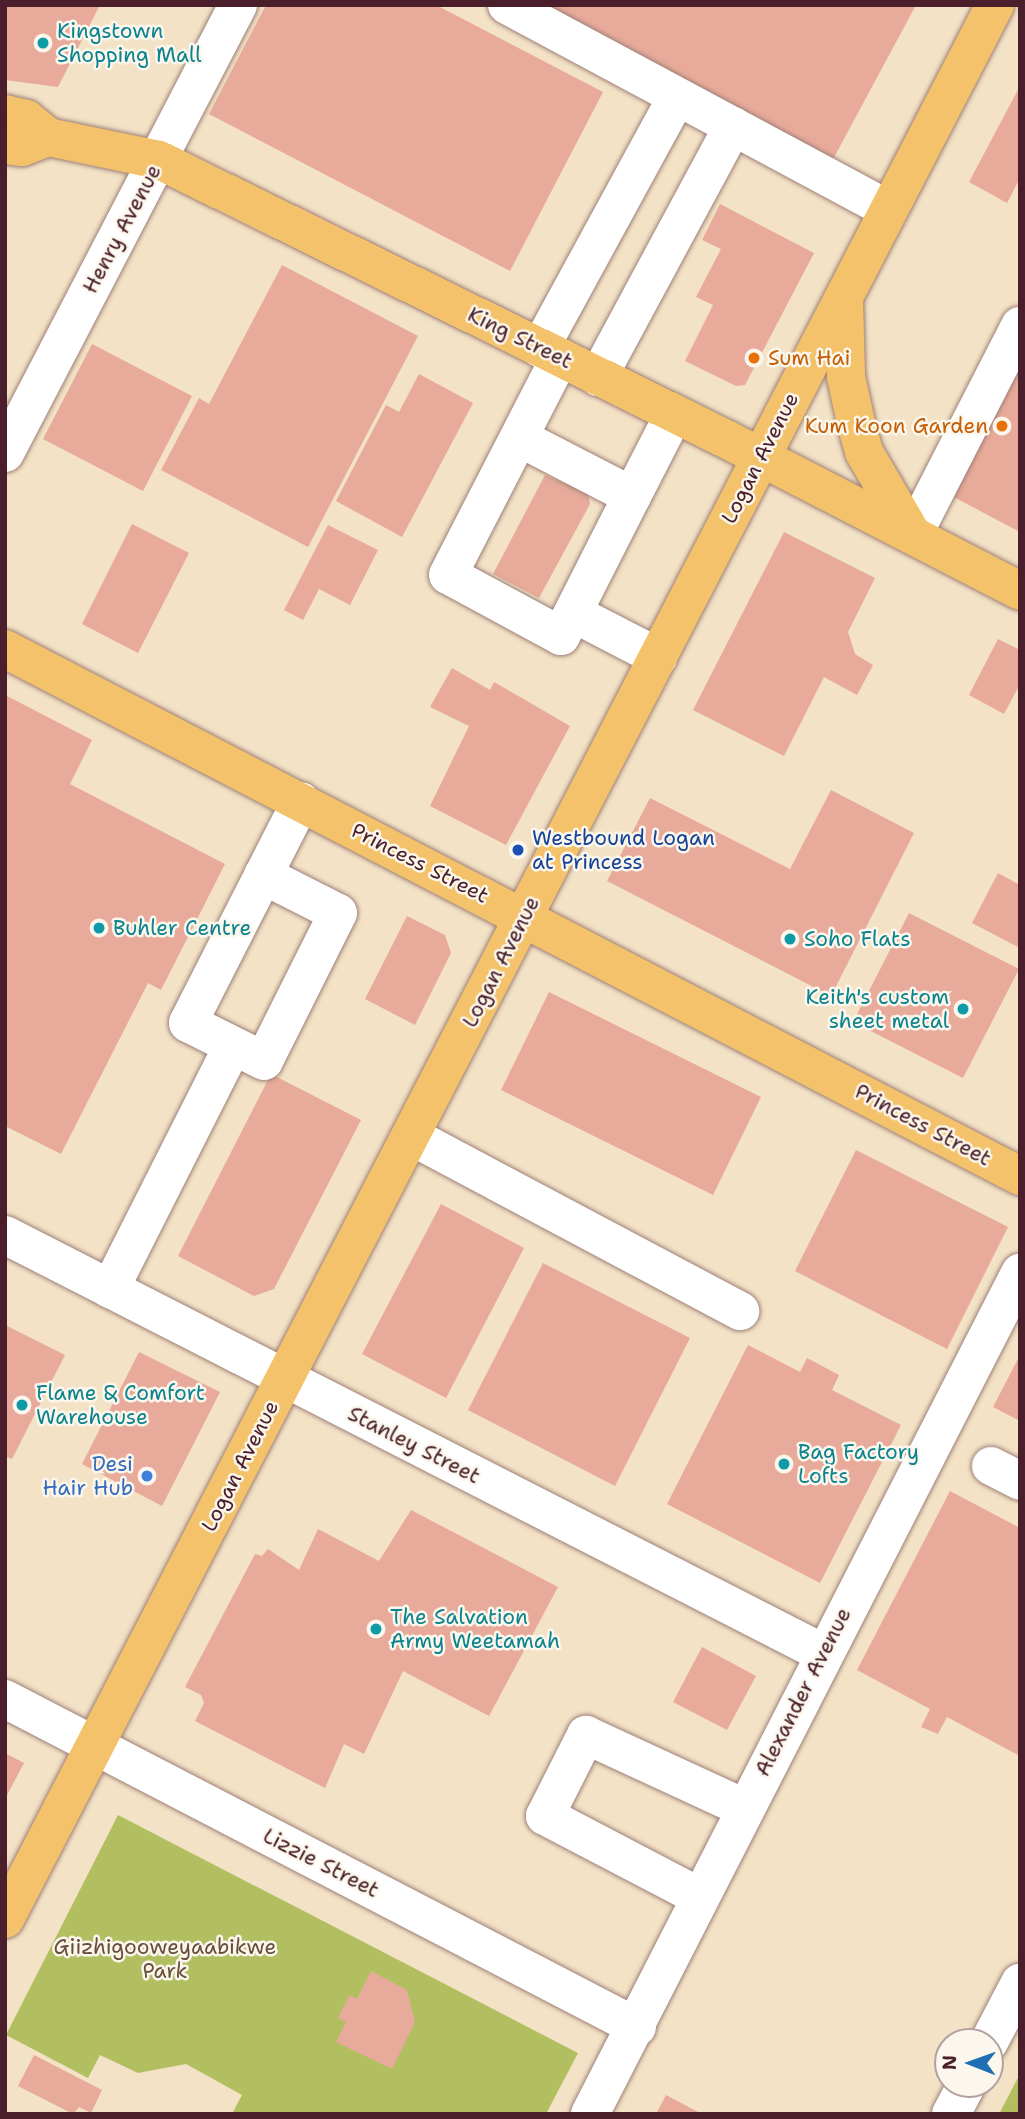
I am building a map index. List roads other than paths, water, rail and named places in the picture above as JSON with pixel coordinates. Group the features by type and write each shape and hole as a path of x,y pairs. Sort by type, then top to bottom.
{"main road":[{"name":"Logan Avenue","path":"5,1919 995,5"},
{"path":"5,114 26,118 48,137"},
{"name":"King Street","path":"5,145 22,147 48,137 159,160 760,456 1020,591"},
{"path":"844,295 846,377 857,428 864,452 913,536"},
{"name":"Princess Street","path":"5,649 525,916 1020,1176"}],"street":[{"name":"Henry Avenue","path":"5,453 238,5"},
{"path":"507,5 888,209"},
{"path":"674,414 561,636 448,575 520,438 550,353 677,97"},
{"path":"598,377 733,126"},
{"path":"913,536 1020,326"},
{"path":"520,438 632,496"},
{"path":"573,613 658,657"},
{"path":"263,875 338,913 264,1061 188,1023 263,875 301,801"},
{"path":"110,1289 233,1046"},
{"path":"411,1136 740,1311"},
{"name":"Stanley Street","path":"5,1236 823,1653"},
{"name":"Alexander Avenue","path":"590,2114 637,2027 823,1653 1020,1273"},
{"name":"Lizzie Street","path":"5,1699 637,2027"},
{"path":"700,1897 545,1816 586,1735 744,1808"},
{"path":"996,2028 1020,1983"},
{"path":"951,2114 960,2098"}],"place":[{"name":"Kingstown Shopping Mall","path":"43,43"},
{"name":"Sum Hai","path":"754,358"},
{"name":"Kum Koon Garden","path":"1002,426"},
{"name":"Westbound Logan at Princess","path":"518,850"},
{"name":"Buhler Centre","path":"99,928"},
{"name":"Soho Flats","path":"790,939"},
{"name":"Keith's custom sheet metal","path":"963,1009"},
{"name":"Flame & Comfort Warehouse","path":"22,1405"},
{"name":"Bag Factory Lofts","path":"784,1464"},
{"name":"Desi Hair Hub","path":"147,1476"},
{"name":"The Salvation Army Weetamah","path":"376,1629"}],"park label":[{"name":"Giizhigooweyaabikwe Park","path":"165,1959"}]}
